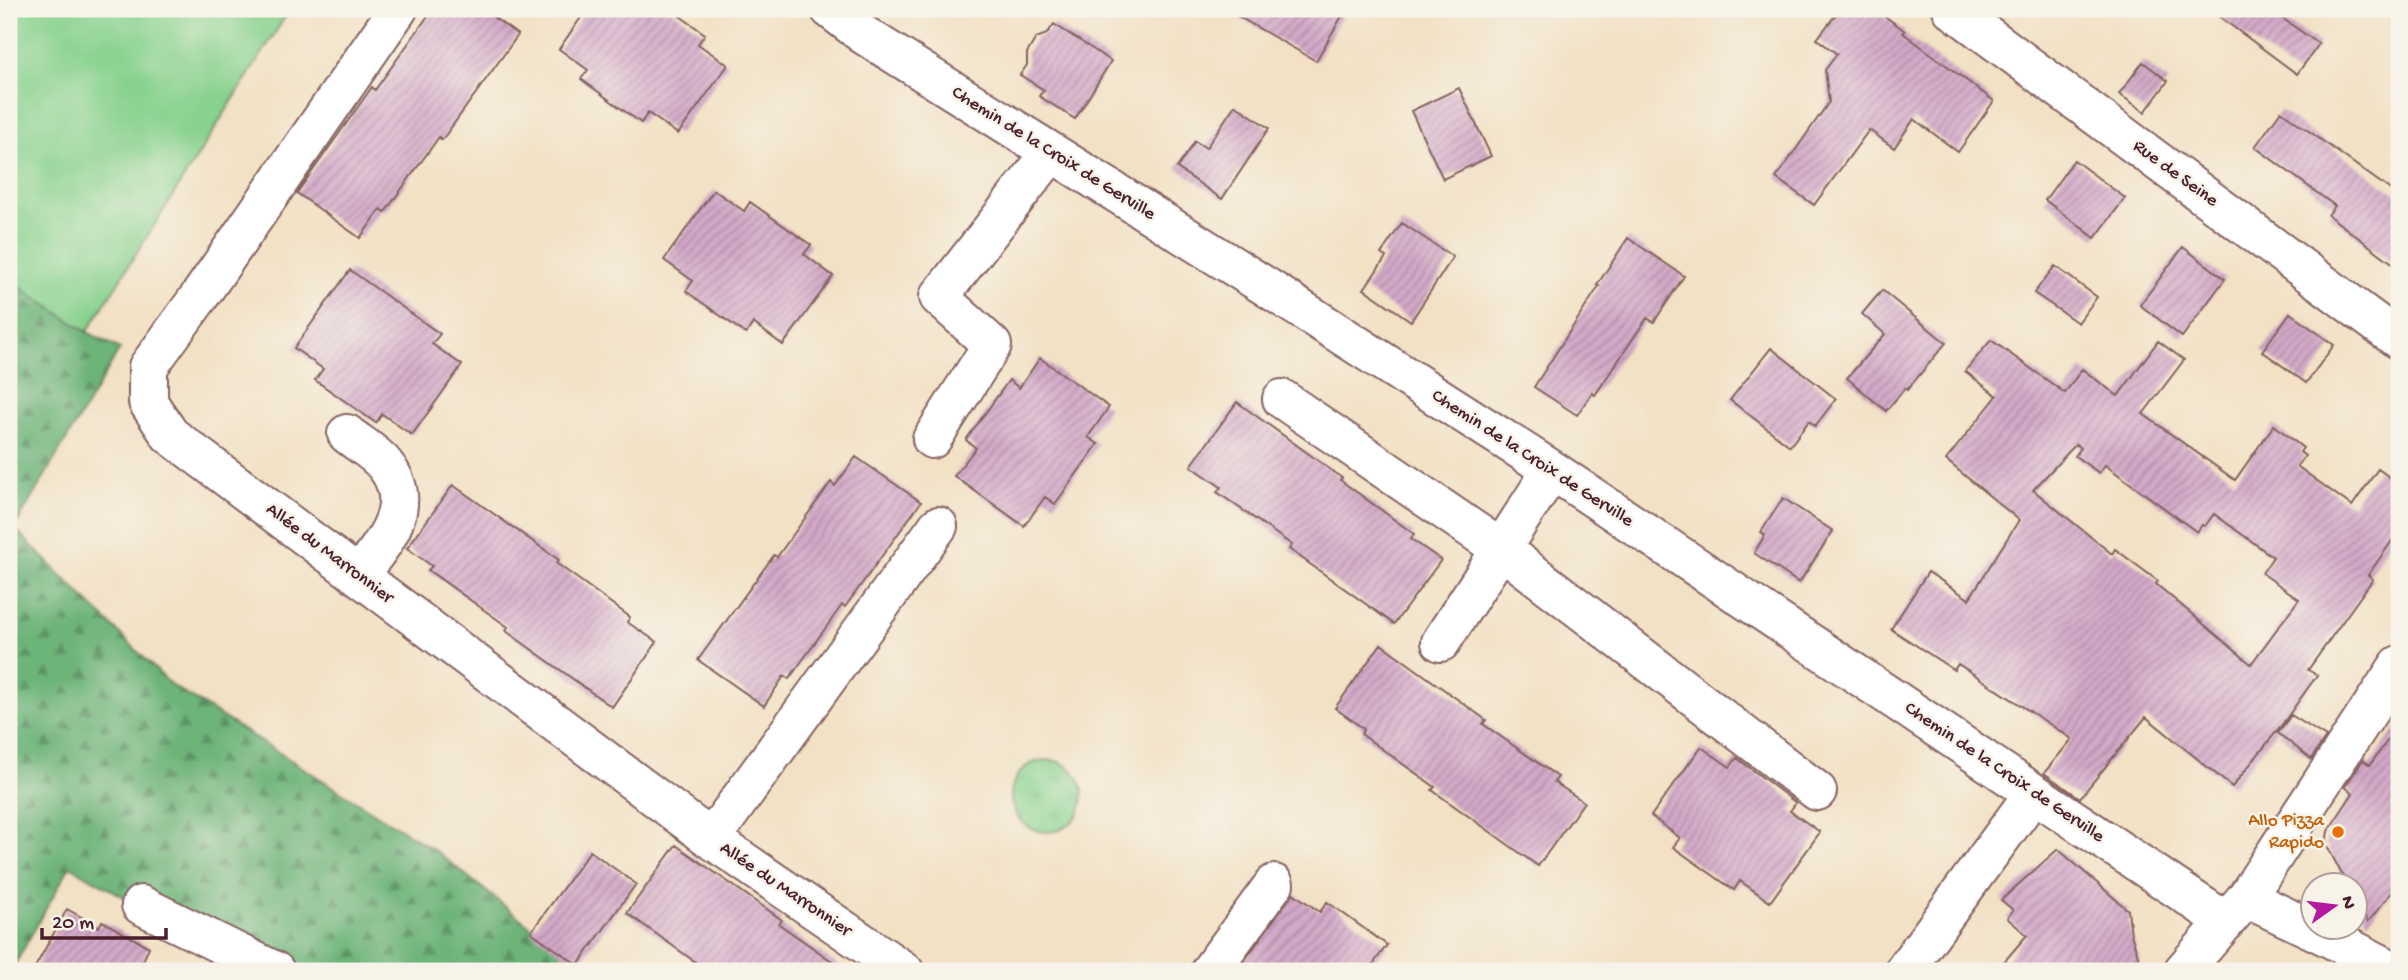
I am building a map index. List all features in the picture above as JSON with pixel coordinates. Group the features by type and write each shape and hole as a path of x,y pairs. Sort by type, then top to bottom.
{"street":[{"name":"Allée du Marronnier","path":"398,9 148,367 148,402 170,435 711,839 904,971"},
{"name":"Chemin de la Croix de Gerville","path":"830,9 864,35 1265,286 1552,470 2035,793 2235,910 2328,937 2394,971"},
{"name":"Rue de Seine","path":"1951,9 2399,340"},
{"path":"932,439 992,345 939,297 1051,153"},
{"path":"1282,399 1501,549 1817,791"},
{"path":"347,434 385,465 398,491 397,520 380,549 358,575"},
{"path":"1441,642 1552,470"},
{"path":"711,839 938,526"},
{"path":"2183,971 2235,910 2399,665"},
{"path":"1904,971 2035,793"},
{"path":"1210,971 1274,884"},
{"path":"141,905 275,971"}],"green space":[{"path":"9,9 290,9 87,332 9,280"},
{"path":"9,280 87,332 120,349 14,528 171,685 437,852 589,971 253,971 70,866 9,971"},
{"path":"1047,760 1061,763 1073,770 1080,782 1083,796 1080,810 1073,822 1061,829 1047,832 1033,829 1021,822 1014,810 1011,796 1014,782 1021,770 1033,763"}],"building":[{"path":"433,9 482,9 518,35 442,140 439,137 385,212 381,209 360,238 297,193 372,87 375,90"},
{"path":"587,9 670,9 705,34 698,44 728,65 678,134 648,113 641,123 581,79 588,70 559,49"},
{"path":"1225,9 1346,9 1316,61"},
{"path":"1840,9 1875,9 1994,101 1958,152 1914,119 1894,148 1869,130 1814,205 1776,178 1829,102 1825,70 1837,54 1817,39"},
{"path":"2209,9 2269,9 2319,44 2297,74"},
{"path":"1054,24 1111,61 1075,119 1039,96 1044,90 1020,75 1027,65 1027,53 1036,38 1047,34"},
{"path":"2143,62 2168,81 2145,112 2119,94"},
{"path":"1459,88 1491,156 1443,179 1411,111"},
{"path":"1235,105 1269,128 1222,199 1177,168 1195,141 1206,148"},
{"path":"2281,111 2399,196 2399,268 2328,215 2335,206 2255,147"},
{"path":"2074,160 2125,198 2095,238 2045,200"},
{"path":"714,190 744,211 750,202 811,245 804,254 833,276 783,345 753,323 746,334 686,291 693,281 664,260"},
{"path":"1402,223 1453,257 1411,321 1364,289 1386,257 1381,254"},
{"path":"1628,238 1684,276 1654,322 1647,318 1595,395 1592,393 1577,415 1534,387"},
{"path":"2183,247 2225,279 2182,337 2140,305"},
{"path":"2055,266 2097,297 2078,323 2034,293"},
{"path":"350,270 440,334 432,344 462,365 412,435 382,414 376,423 315,380 323,369 294,348"},
{"path":"1882,290 1946,343 1886,411 1847,378 1885,334 1862,314"},
{"path":"2290,313 2334,345 2306,383 2262,351"},
{"path":"1991,340 2065,393 2082,369 2118,396 2158,341 2184,360 2143,414 2235,480 2274,425 2303,448 2300,452 2305,456 2297,466 2352,506 2378,469 2399,484 2399,531 2368,575 2373,579 2308,670 2317,675 2281,726 2232,787 2146,717 2080,798 2044,773 2072,739 1958,664 1954,670 1891,629 1928,572 1969,599 2019,520 1946,460 1997,396 1965,371","holes":["2076,444 2081,448 2075,456 2099,473 2105,465 2197,532 2214,514 2273,557 2262,573 2299,599 2251,664 2156,584 2158,581 2115,549 2112,554 2033,490"]},
{"path":"1771,348 1836,399 1815,426 1809,421 1790,446 1730,400"},
{"path":"1040,358 1109,407 1088,437 1098,444 1055,504 1045,497 1024,526 954,476 976,448 966,440 1009,380 1019,388"},
{"path":"1237,402 1342,478 1340,480 1414,534 1411,539 1441,560 1394,624 1289,549 1292,545 1217,492 1221,487 1191,466"},
{"path":"856,457 921,502 845,607 842,605 789,679 784,676 764,706 698,660 774,555 777,557 831,482 835,486"},
{"path":"453,485 559,560 556,563 630,617 627,622 657,642 612,707 506,631 508,627 428,570 432,566 407,548"},
{"path":"1783,498 1833,531 1799,583 1754,553 1765,535 1761,532"},
{"path":"1381,644 1486,720 1483,724 1558,777 1554,782 1584,802 1538,866 1432,790 1435,787 1361,734 1364,729 1335,708"},
{"path":"2291,715 2326,737 2311,759 2278,733"},
{"path":"2399,724 2399,883 2370,919 2370,872 2341,872 2326,844 2328,831 2353,793 2345,787 2363,760 2370,765"},
{"path":"1701,747 1730,767 1737,758 1796,803 1790,811 1820,832 1770,902 1740,881 1734,890 1673,847 1680,838 1651,816"},
{"path":"676,845 782,920 779,924 846,971 708,971 627,913"},
{"path":"2058,849 2128,910 2131,934 2143,971 1996,971 2027,935 2007,918 2013,910 2001,900"},
{"path":"590,851 636,884 578,965 531,932"},
{"path":"1293,893 1320,912 1327,902 1387,945 1368,971 1237,971"},
{"path":"67,909 99,927 102,921 149,947 139,971 33,971"}],"place":[{"name":"Allo Pizza Rapido","path":"2338,832"}]}
